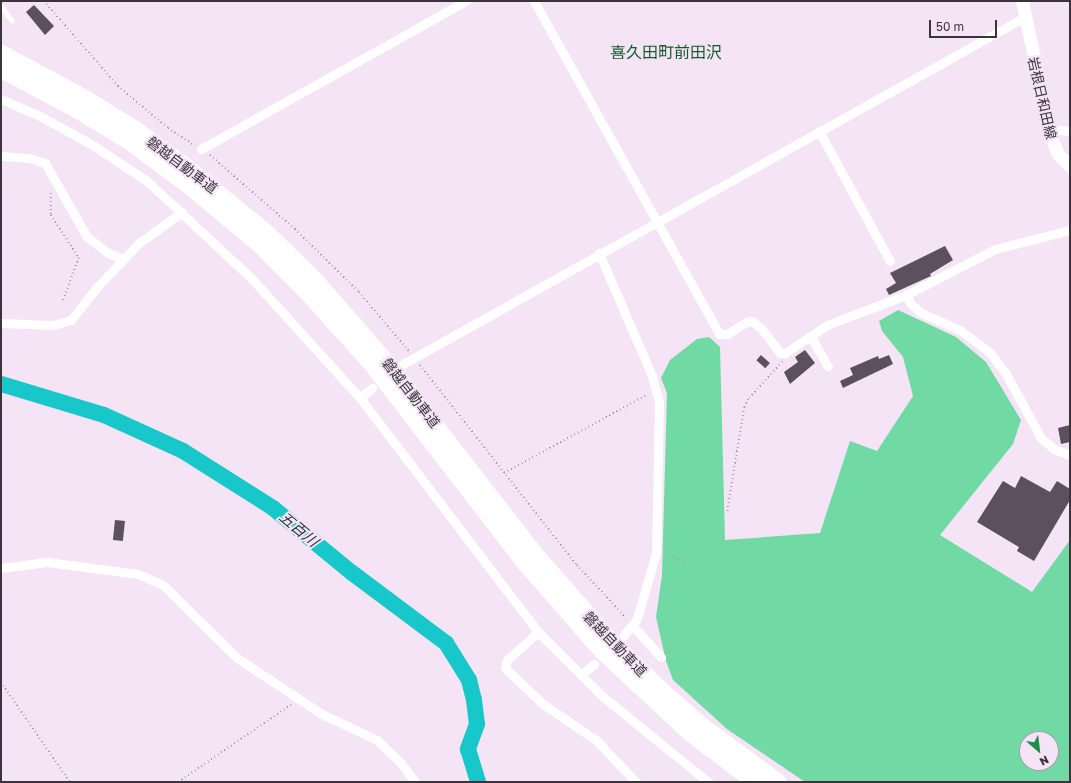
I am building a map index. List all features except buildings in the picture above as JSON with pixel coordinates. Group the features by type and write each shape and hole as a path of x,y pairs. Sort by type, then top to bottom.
{"highway":[{"name":"磐越自動車道","path":"1,53 83,97 135,129 206,182 268,234 316,281 377,350 535,554 610,640 694,719 778,782"},
{"name":"磐越自動車道","path":"1,69 76,109 126,140 187,184 259,244 306,291 370,362 525,563 600,649 689,732 755,782"}],"main road":[{"name":"岩根日和田線","path":"1022,1 1048,129 1058,154 1070,166"}],"street":[{"path":"201,148 466,1"},
{"path":"534,1 655,222 719,334 727,334 746,322 752,321 762,329 780,353 785,353 833,322 906,295 995,249 1070,230"},
{"path":"403,364 414,356 1025,17"},
{"path":"1,99 40,116 91,144 146,181 182,212 258,286 360,398 538,632 581,676 708,782"},
{"path":"1048,129 1070,131"},
{"path":"819,131 890,261"},
{"path":"1,156 29,158 45,163 87,237 108,254 124,259"},
{"path":"1,323 53,326 71,320 97,287 145,237 182,212"},
{"path":"599,253 656,389 660,434 656,553 641,608 633,626 623,636"},
{"path":"906,295 910,303 927,317 960,330 990,353 1005,372 1041,438 1054,450 1070,455"},
{"path":"811,336 828,367"},
{"path":"360,398 372,388"},
{"path":"1,568 47,562 138,574 163,585 237,658 298,700 322,714 377,740 400,762 415,782"},
{"path":"633,626 661,657"},
{"path":"538,632 507,660 505,668 542,704 596,740 636,782"},
{"path":"581,676 594,664"}],"lane":[{"path":"1,6 12,20"}],"path":[{"path":"44,1 118,86 168,128 201,148 295,229 358,292 414,356 577,565 633,626"},
{"path":"55,182 50,199 51,214 79,258 63,301"},
{"path":"727,511 744,407 749,398 783,361 785,353"},
{"path":"504,473 656,389"},
{"path":"656,553 680,559 684,567"},
{"path":"1,682 70,782"},
{"path":"178,782 298,700"}],"green space":[{"path":"898,310 956,337 986,362 1021,420 1013,444 940,535 1032,592 1070,540 1070,782 805,782 727,729 673,680 666,661 656,617 662,575 667,393 661,378 670,360 697,339 709,337 720,347 725,540 820,533 850,441 877,451 913,396 903,357 882,331 879,321"}],"waterway":[{"name":"五百川","path":"1,384 104,415 183,451 273,508 351,572 446,643 469,680 474,700 477,724 468,749 478,782"}],"district":[{"name":"喜久田町前田沢","path":"666,52"}]}
